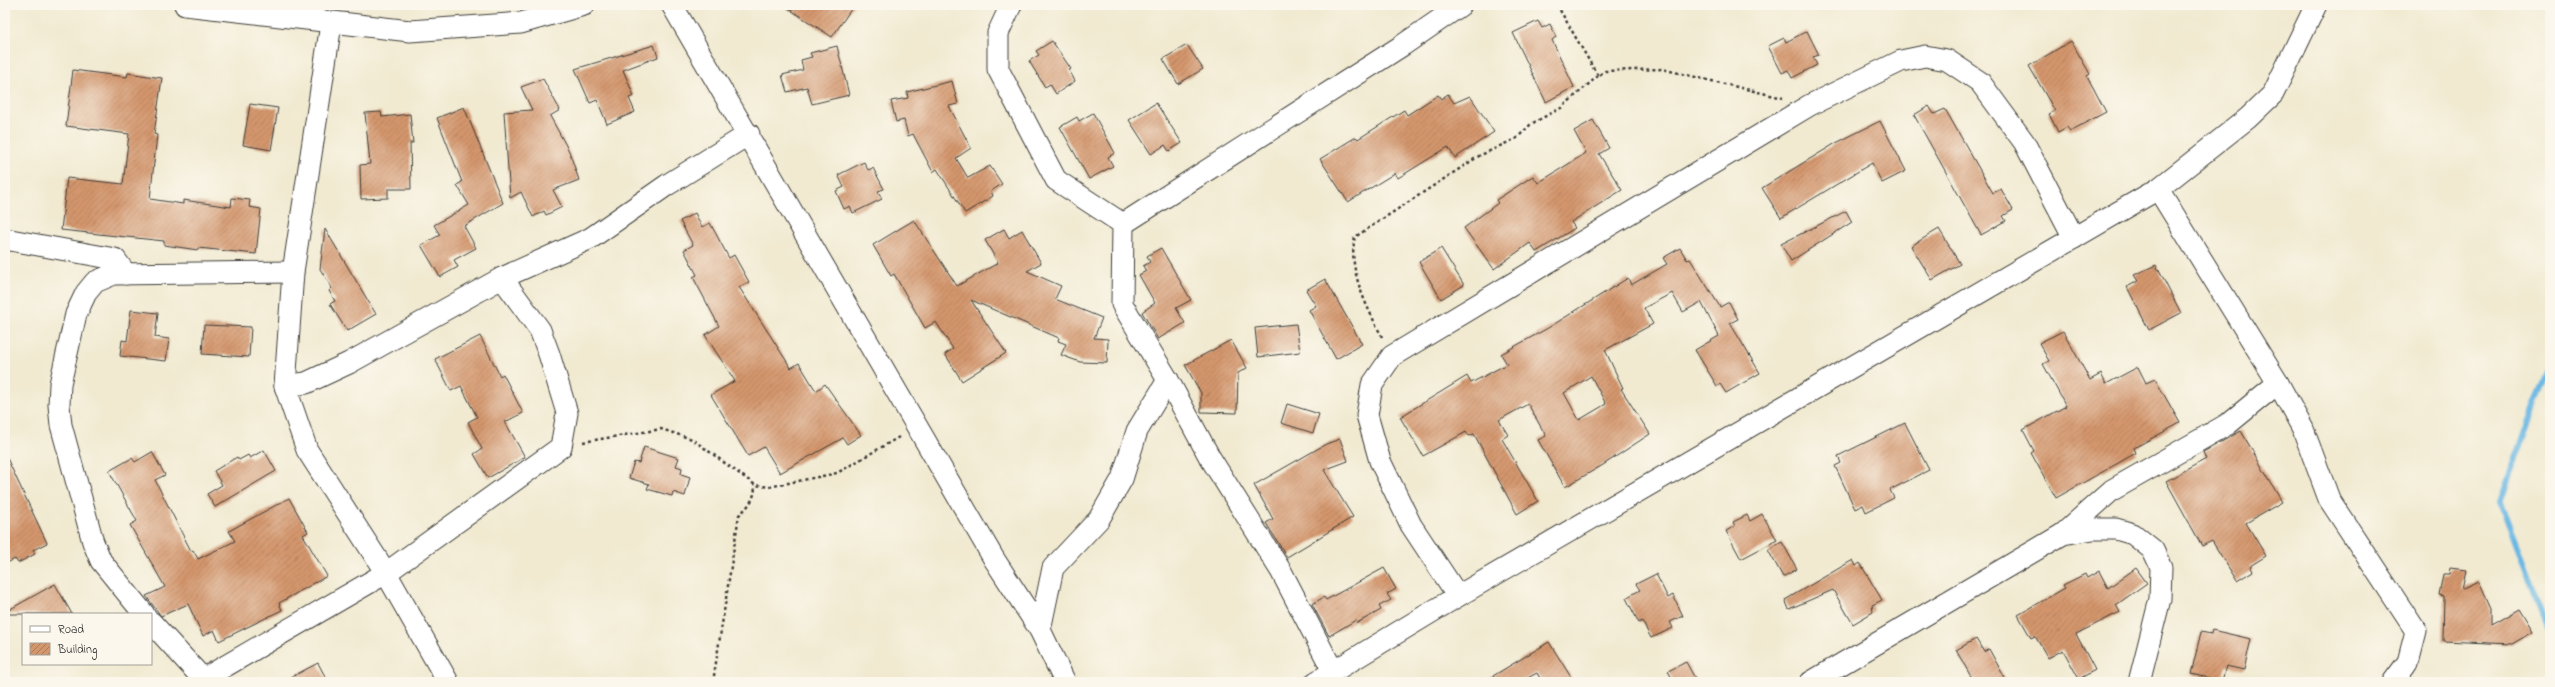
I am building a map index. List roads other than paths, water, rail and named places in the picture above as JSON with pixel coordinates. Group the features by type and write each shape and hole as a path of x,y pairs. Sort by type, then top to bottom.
{"street":[{"path":"185,5 331,24 410,31 522,24 584,5"},
{"path":"672,5 749,134 830,281 994,559 1040,630 1065,682"},
{"path":"1011,5 998,33 998,69 1056,180 1123,224"},
{"path":"1123,224 1403,45 1461,5"},
{"path":"1123,224 1122,304 1168,380 1209,456 1281,571 1325,676 1458,596 2158,188 2248,118 2274,94 2316,5"},
{"path":"331,24 293,272 286,386 306,450 386,573 448,682"},
{"path":"1458,596 1411,526 1380,461 1367,415 1372,385 1392,356 1810,105 1901,62 1925,56 1947,60 1980,82 2024,142 2074,238"},
{"path":"286,386 306,383 349,363 502,278 591,238 667,185 749,134"},
{"path":"2158,188 2278,382 2303,429 2329,499 2416,631 2408,662 2394,682"},
{"path":"5,239 115,259 126,274"},
{"path":"143,613 101,561 93,542 61,425 59,405 60,384 76,314 86,293 95,282 114,274 293,272"},
{"path":"152,623 200,680 386,573 561,447 567,413 549,354 540,330 502,278"},
{"path":"1040,630 1053,568 1099,519 1122,479 1137,431 1168,380"},
{"path":"1811,682 2063,534 2112,490 2228,424 2278,382"},
{"path":"2063,534 2093,529 2116,529 2133,534 2153,550 2161,567 2160,599 2139,682"}],"waterway":[{"path":"2550,366 2500,502 2550,631"}]}
